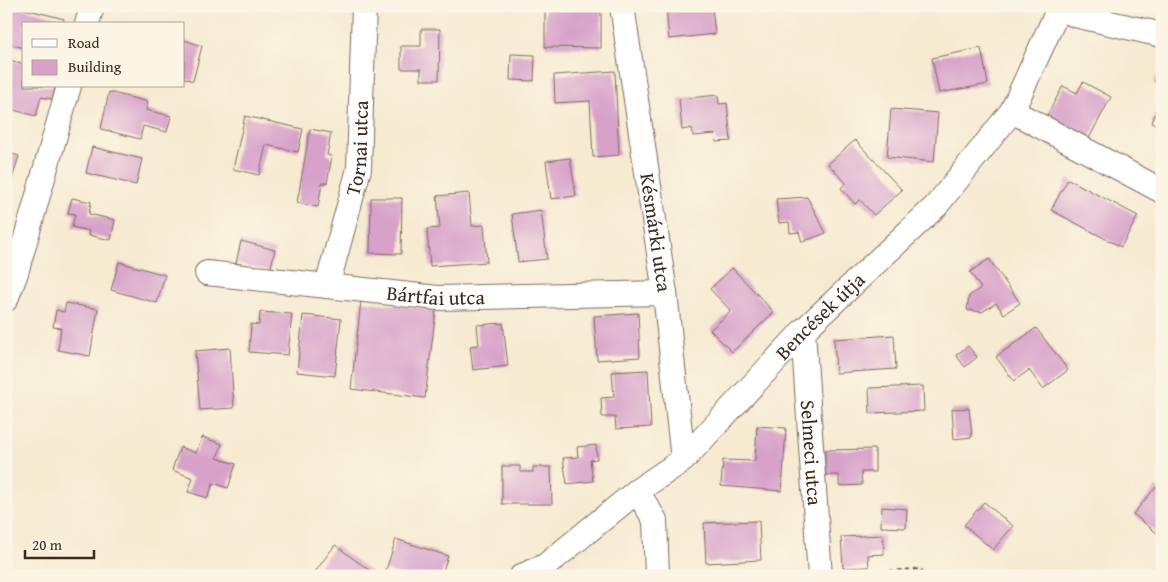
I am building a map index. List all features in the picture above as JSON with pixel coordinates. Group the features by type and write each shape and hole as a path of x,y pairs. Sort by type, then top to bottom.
{"street":[{"path":"88,22 92,6"},
{"name":"Tornai utca","path":"328,286 359,169 364,6"},
{"name":"Késmárki utca","path":"622,6 666,293 683,460"},
{"path":"1060,7 1074,15 1162,35"},
{"name":"Bencések útja","path":"522,576 545,566 637,491 683,460 804,331 936,206 1012,111 1060,7"},
{"path":"6,299 16,273 68,88"},
{"path":"1012,111 1162,191"},
{"name":"Bártfai utca","path":"207,273 438,298 666,293"},
{"name":"Selmeci utca","path":"804,331 820,576"},
{"path":"637,491 655,520 657,576"}],"path":[{"path":"839,576 921,569 924,576"}],"building":[{"path":"13,6 64,19 63,22 22,22 22,47 6,43 6,33"},
{"path":"176,6 198,6 197,11"},
{"path":"545,6 601,6 601,48 545,47"},
{"path":"712,6 715,34 669,39 666,7"},
{"path":"421,29 440,29 439,80 421,80 421,69 401,69 401,46 421,46"},
{"path":"185,40 202,46 193,81 185,78"},
{"path":"981,48 988,84 939,93 932,58"},
{"path":"511,54 535,55 534,81 510,80"},
{"path":"9,60 22,63 22,88 55,88 52,99 41,97 36,116 6,108 6,71"},
{"path":"1162,67 1162,86 1154,82"},
{"path":"615,71 619,155 593,157 590,101 555,103 554,75"},
{"path":"1083,82 1111,97 1087,142 1045,119 1063,86 1077,93"},
{"path":"109,92 148,102 146,110 171,116 167,132 143,126 140,139 101,129"},
{"path":"718,95 719,104 727,103 731,141 716,142 715,134 693,136 692,128 682,130 679,99"},
{"path":"1158,104 1162,105 1162,126 1152,123"},
{"path":"891,109 938,113 934,162 887,157"},
{"path":"245,116 303,129 298,152 266,145 259,175 233,169"},
{"path":"310,129 331,133 327,155 332,156 327,183 322,183 318,207 297,203"},
{"path":"855,140 902,190 874,215 860,200 855,204 841,188 846,183 828,164"},
{"path":"92,147 142,159 136,185 86,173"},
{"path":"6,152 19,156 7,195 6,195"},
{"path":"570,158 576,196 551,199 546,161"},
{"path":"1068,179 1138,216 1121,247 1051,210"},
{"path":"469,193 472,226 484,225 487,262 430,266 427,229 440,228 437,196"},
{"path":"807,197 826,233 802,242 799,232 790,233 789,222 779,223 776,199"},
{"path":"72,198 91,202 89,214 115,220 111,240 88,235 89,231 72,227 75,214 68,213"},
{"path":"371,198 402,198 401,254 370,253"},
{"path":"541,210 547,259 518,262 512,214"},
{"path":"241,241 275,250 270,271 236,263"},
{"path":"989,259 1020,303 1004,314 996,303 982,312 967,310 969,296 981,288 970,272"},
{"path":"119,262 165,275 157,303 111,290"},
{"path":"732,268 774,312 732,352 710,330 731,311 710,289"},
{"path":"361,301 436,310 425,398 351,389"},
{"path":"66,303 98,309 90,356 58,350 61,328 53,327 56,310 64,312"},
{"path":"260,312 292,314 288,355 249,352 251,324 259,325"},
{"path":"638,313 640,357 597,360 594,316"},
{"path":"303,315 341,319 335,376 297,372"},
{"path":"503,323 508,366 473,370 470,346 479,345 477,325"},
{"path":"1036,328 1068,370 1043,389 1029,370 1014,381 996,357"},
{"path":"894,335 896,369 836,373 834,339"},
{"path":"968,346 977,357 965,367 956,355"},
{"path":"230,348 234,408 200,410 195,351"},
{"path":"648,370 651,427 616,429 615,417 602,417 601,398 614,397 612,372"},
{"path":"923,386 924,411 870,413 869,388"},
{"path":"969,408 972,437 954,439 952,409"},
{"path":"757,426 786,428 782,491 721,486 723,460 755,461"},
{"path":"202,437 222,444 217,458 236,464 228,488 213,483 208,498 188,492 193,478 172,470 180,447 196,453"},
{"path":"596,445 597,459 590,460 593,481 567,484 563,458 578,457 577,447"},
{"path":"875,449 875,472 861,472 862,485 839,486 839,475 825,475 825,450"},
{"path":"502,466 520,466 520,472 533,472 533,467 551,467 552,504 502,504"},
{"path":"1156,487 1162,492 1162,537 1133,514"},
{"path":"984,502 1013,526 993,550 964,525"},
{"path":"882,507 907,509 906,528 881,527"},
{"path":"759,521 761,560 706,563 704,523"},
{"path":"883,535 884,554 868,555 869,567 843,568 841,537"},
{"path":"396,539 448,556 441,576 404,576 386,570"},
{"path":"335,545 377,576 312,576"}]}
